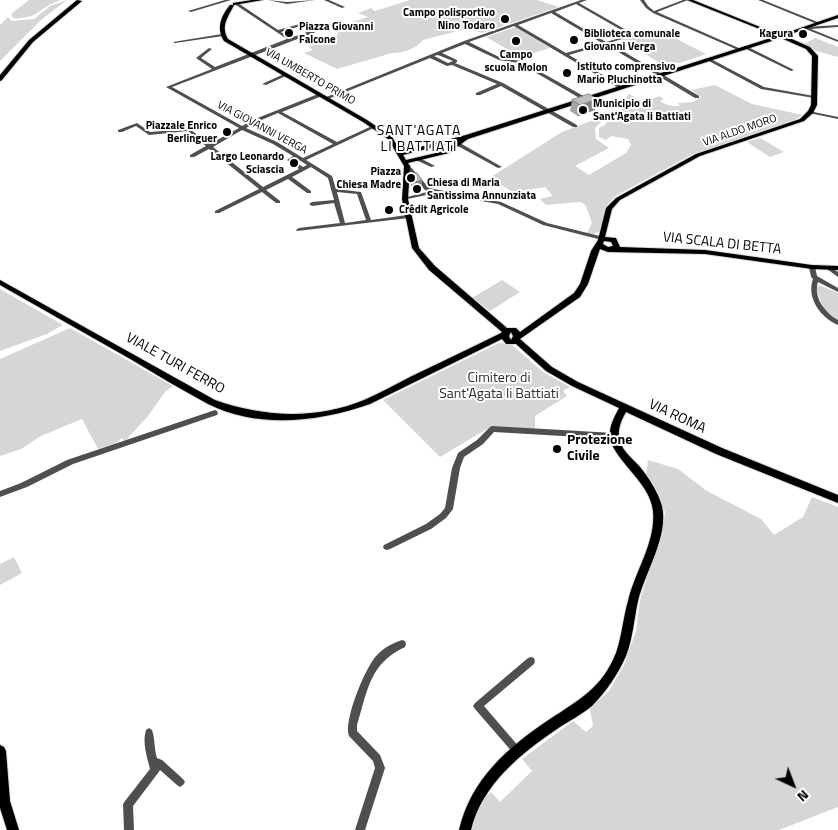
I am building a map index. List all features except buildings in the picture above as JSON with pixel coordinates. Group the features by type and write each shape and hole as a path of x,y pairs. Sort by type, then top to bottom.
{"highway":[{"path":"0,68 30,36 73,0"},
{"path":"0,79 18,55 36,36 79,0"}],"main road":[{"path":"222,35 223,20 232,3 261,0"},
{"path":"687,0 804,46 814,54 814,97 811,112"},
{"path":"405,190 406,164 447,152 457,142 466,137 838,16"},
{"name":"VIA UMBERTO PRIMO","path":"222,35 226,40 323,96 390,138 406,164"},
{"name":"VIA ALDO MORO","path":"607,240 609,208 618,198 698,156 795,122 811,112"},
{"path":"400,154 457,142"},
{"name":"VIA ROMA","path":"405,190 404,199 407,217 413,241 421,256 462,295 555,374 719,451 838,498"},
{"path":"486,344 511,336 569,302 577,295 584,284 594,256 607,240"},
{"name":"VIA SCALA DI BETTA","path":"607,240 644,249 705,252 812,267 838,268"},
{"name":"VIALE TURI FERRO","path":"0,282 212,402 227,408 264,416 295,418 349,409 486,344"},
{"path":"465,830 467,818 474,801 485,785 517,751 589,701 617,663 627,634 633,600 656,528 658,510 640,474 619,449 614,436 624,408"},
{"path":"0,751 4,801 13,830"}],"street":[{"path":"270,0 284,3 313,0"},
{"path":"326,0 343,7"},
{"path":"192,156 242,128 279,112 514,24 585,0"},
{"path":"642,0 654,12 792,70"},
{"path":"654,12 687,0"},
{"path":"760,0 818,23"},
{"path":"190,10 203,6 232,3 289,39"},
{"path":"566,54 632,34 576,3"},
{"path":"191,4 203,6"},
{"path":"551,11 697,96"},
{"path":"210,49 198,58 214,68 289,39 340,22"},
{"path":"277,31 307,23 318,29"},
{"path":"514,24 621,87"},
{"path":"805,28 838,26"},
{"path":"830,27 838,30"},
{"path":"805,28 837,39"},
{"path":"175,42 222,35"},
{"path":"465,42 500,59 520,62 586,99"},
{"path":"438,53 456,61 453,64"},
{"path":"430,56 448,65 453,64 501,84 575,126"},
{"path":"708,59 763,88 814,97"},
{"name":"VIA GIOVANNI VERGA","path":"214,68 168,87 242,128 275,143 330,177 343,225"},
{"path":"264,84 286,75"},
{"path":"478,94 501,84"},
{"path":"279,112 336,144"},
{"path":"811,112 838,118"},
{"path":"120,131 137,124 149,134 189,130 278,202"},
{"path":"303,160 374,127"},
{"path":"457,142 500,167"},
{"path":"297,156 289,160 303,169"},
{"path":"418,159 433,166"},
{"path":"406,164 429,190 499,203 545,224 607,240"},
{"path":"217,212 311,165"},
{"path":"289,177 309,192"},
{"path":"334,190 359,193 369,221"},
{"path":"404,199 428,194 429,190"},
{"path":"312,204 336,200"},
{"path":"299,230 407,217"},
{"path":"812,267 813,275 816,279 838,290"},
{"path":"829,268 838,274"},
{"path":"816,279 813,284 821,309 824,314 838,323"},
{"path":"825,284 838,283"},
{"path":"0,494 24,485 70,462 215,413"},
{"path":"387,547 412,536 442,518 449,509 456,468 462,453 480,442 492,429 614,436"},
{"path":"360,830 380,768 377,758 352,733 352,725 374,662 394,646 402,644"},
{"path":"517,751 478,706 531,661"},
{"path":"130,830 128,804 155,770 150,750 149,733"},
{"path":"154,762 159,763 180,782"}],"green space":[{"path":"29,0 61,0 28,17 13,18 11,14"},
{"path":"67,0 41,20 0,61 0,25 8,17 12,21 34,19 50,6"},
{"path":"410,0 537,0 559,7 482,33 469,28 423,40 417,46 405,51 337,69 304,53 313,50 308,47 335,38 338,33 336,27 368,17 358,13 371,8 375,11"},
{"name":"Campo scuola Molon","path":"516,27 550,48 521,57 486,37"},
{"path":"657,29 706,54 680,63 658,62 621,39"},
{"path":"815,38 838,47 838,57 816,51 804,44"},
{"path":"715,85 752,104 803,115 794,120 691,155 617,195 607,207 601,231 593,234 587,233 592,223 586,206 581,202 546,205 540,199 553,196 545,187 513,192 498,183 483,182 562,132 609,114 595,128 596,139 609,148 575,166 589,175 626,153 631,145 628,139 611,136 606,140 599,137 599,128 605,125 612,115 618,114 622,110 621,104 629,94 644,102 659,96 664,99 660,101 665,104 680,106 678,103 693,102 701,97 691,90"},
{"path":"760,138 784,152 770,157 747,142"},
{"path":"502,280 520,292 490,311 472,298"},
{"path":"819,285 838,293 838,320 824,310 816,288"},
{"path":"0,289 63,325 47,334 0,351"},
{"path":"70,328 173,386 165,392 148,416 125,441 122,438 116,443 98,449 82,419 41,436 21,449 0,456 0,359"},
{"name":"Cimitero di Sant'Agata li Battiati","path":"499,343 511,344 543,372 570,387 563,391 567,396 535,416 535,429 492,426 440,457 383,400"},
{"path":"648,460 678,469 707,491 761,519 774,535 803,517 812,497 838,507 838,807 779,830 472,830 478,809 491,792 500,802 532,771 522,759 573,721 586,732 593,726 590,709 609,691 624,665 636,631 640,600 662,530 665,512 646,475"},
{"path":"14,557 22,573 0,585 0,564"}],"place":[{"name":"Campo polisportivo Nino Todaro","path":"505,19"},
{"name":"Piazza Giovanni Falcone","path":"289,33"},
{"name":"Kagura","path":"803,34"},
{"name":"Biblioteca comunale Giovanni Verga","path":"574,40"},
{"name":"Campo scuola Molon","path":"516,41"},
{"name":"Istituto comprensivo Mario Pluchinotta","path":"567,73"},
{"name":"Municipio di Sant'Agata li Battiati","path":"583,110"},
{"name":"Piazzale Enrico Berlinguer","path":"227,132"},
{"name":"Largo Leonardo Sciascia","path":"294,163"},
{"name":"Piazza Chiesa Madre","path":"411,178"},
{"name":"Chiesa di Maria Santissima Annunziata","path":"417,189"},
{"name":"Crédit Agricole","path":"389,210"},
{"name":"Protezione Civile","path":"557,449"}],"district":[{"name":"SANT'AGATA LI BATTIATI","path":"419,140"}]}
